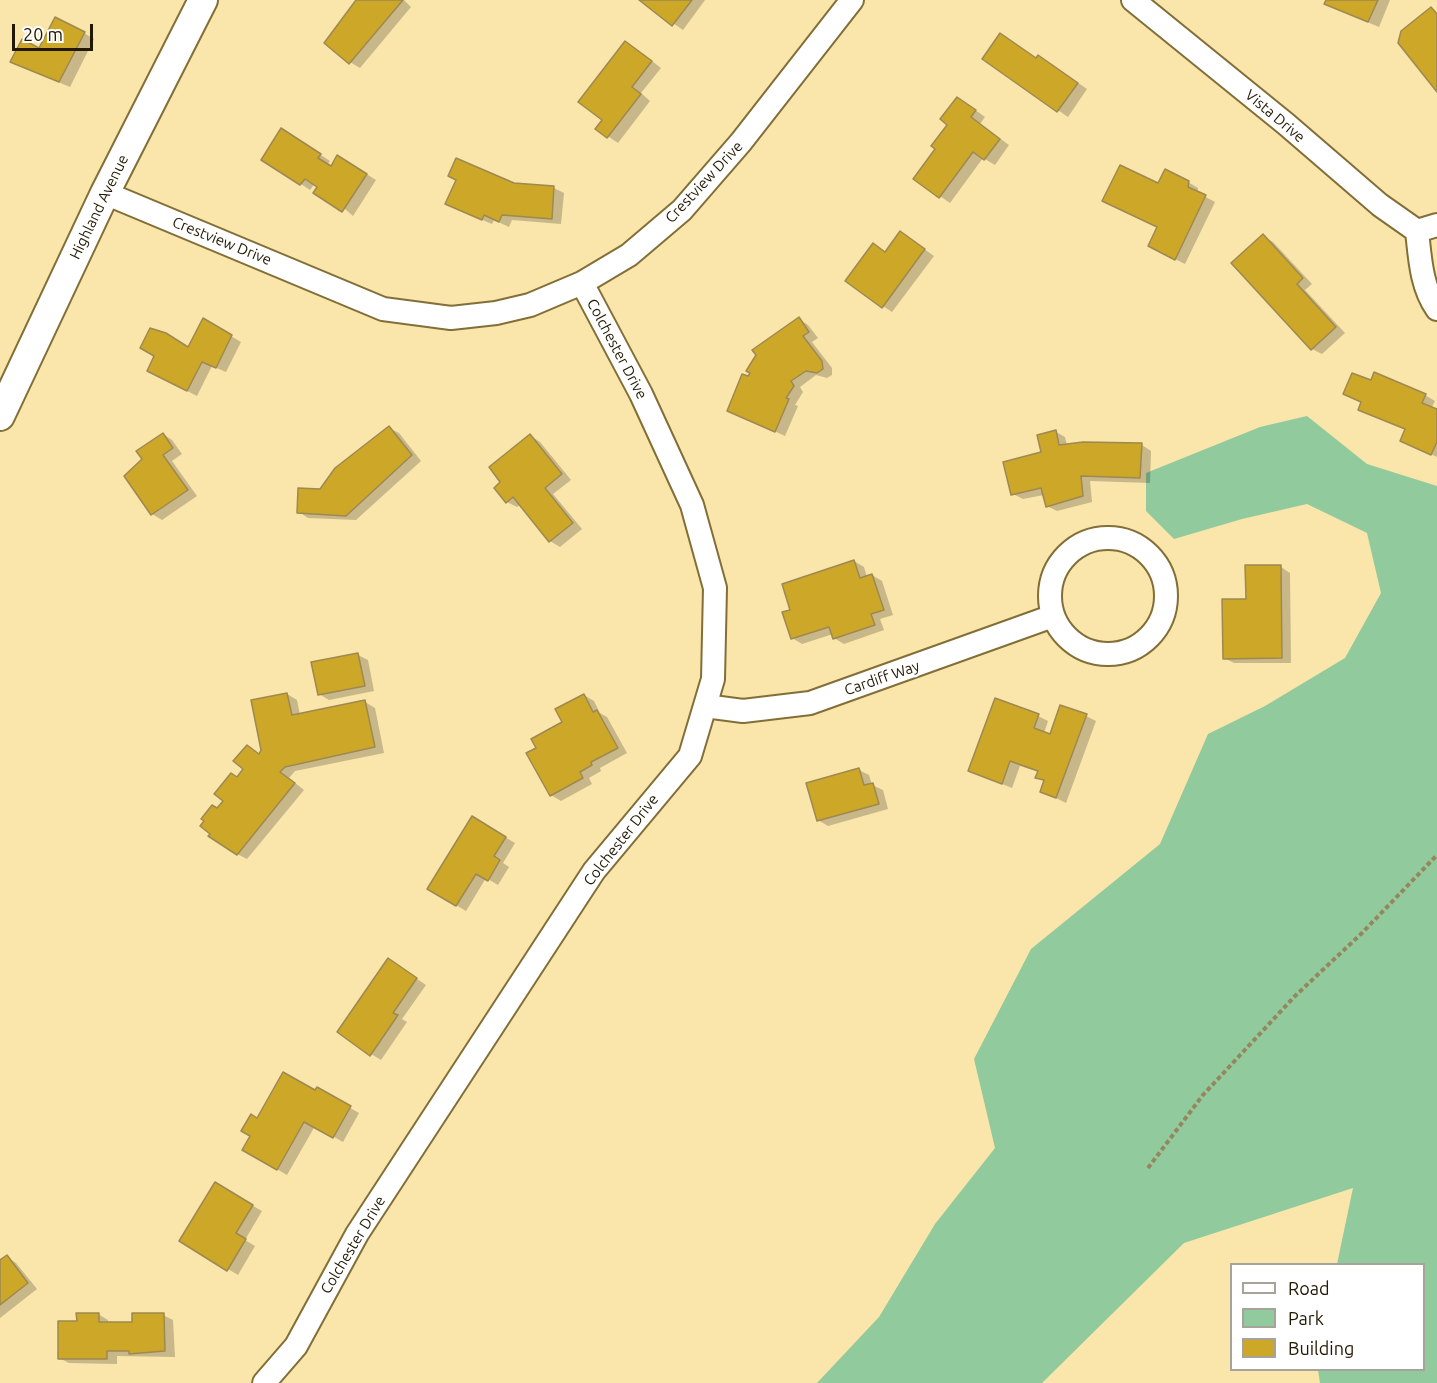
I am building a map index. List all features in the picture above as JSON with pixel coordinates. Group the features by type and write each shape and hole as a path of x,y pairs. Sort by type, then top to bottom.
{"street":[{"name":"Highland Avenue","path":"0,416 105,193 203,0"},
{"name":"Crestview Drive","path":"105,193 383,309 429,317 473,317 530,305 582,283 629,255 682,210 741,142 852,0"},
{"name":"Vista Drive","path":"1133,0 1286,124 1380,205 1427,228"},
{"path":"1427,228 1421,267 1430,299 1437,309"},
{"name":"Colchester Drive","path":"264,1383 296,1346 357,1234 594,871 690,756 713,679 716,588 692,505 641,394 582,283"},
{"path":"1098,538 1118,539 1137,545 1152,558 1162,574 1166,591 1164,610 1157,627 1145,641 1129,650 1111,654 1093,652 1076,644 1062,632 1053,616 1050,596 1053,576 1063,558 1078,546 1098,538"},
{"name":"Cardiff Way","path":"705,706 743,711 810,703 1053,616"}],"path":[{"path":"1148,1168 1218,1078 1294,997 1362,933 1437,855"}],"green space":[{"path":"1307,416 1367,464 1437,486 1437,1383 1320,1383 1318,1371 1425,1371 1425,1263 1337,1263 1353,1188 1184,1243 1042,1383 817,1383 879,1317 935,1224 995,1148 974,1059 1031,949 1160,844 1208,734 1265,706 1345,658 1381,593 1367,533 1307,504 1242,519 1174,539 1146,511 1146,473 1260,427"}],"building":[{"path":"356,0 403,0 349,64 324,43"},
{"path":"639,0 692,0 672,26"},
{"path":"1326,0 1378,0 1368,22 1324,4"},
{"path":"1431,7 1437,14 1437,92 1398,43 1401,31"},
{"path":"55,17 85,32 59,82 10,62 22,39 39,48"},
{"path":"1000,33 1036,58 1038,55 1078,83 1057,112 982,59"},
{"path":"625,41 652,61 632,87 641,94 607,138 595,129 602,120 578,102"},
{"path":"957,97 976,110 971,117 1000,139 984,160 973,152 939,198 913,179 935,149 931,146 947,125 940,119"},
{"path":"281,128 321,154 318,158 331,166 337,155 367,174 342,212 313,193 317,187 305,179 300,185 261,160"},
{"path":"456,158 514,183 554,186 552,219 502,215 499,222 484,215 482,220 445,204 456,180 448,176"},
{"path":"1120,165 1158,183 1165,169 1189,181 1188,187 1206,195 1175,260 1148,246 1157,227 1102,201"},
{"path":"900,231 925,249 882,308 845,281 873,243 885,252"},
{"path":"1263,234 1303,278 1297,284 1336,327 1311,350 1231,263"},
{"path":"799,317 809,332 803,336 822,361 823,369 817,373 806,371 791,381 794,386 786,398 789,399 775,432 727,411 742,374 748,376 750,373 746,371 756,355 752,350"},
{"path":"203,318 232,335 216,368 202,362 187,391 147,371 154,356 140,348 150,328 166,333 188,347"},
{"path":"1374,372 1426,394 1422,403 1437,409 1437,442 1431,455 1400,441 1405,429 1358,410 1361,402 1343,394 1352,373 1371,380"},
{"path":"389,426 412,455 346,516 297,513 298,488 320,489 335,468"},
{"path":"1056,430 1059,445 1083,442 1142,443 1140,478 1081,476 1083,496 1046,507 1041,488 1011,495 1003,462 1041,452 1037,435"},
{"path":"163,433 173,448 163,455 188,490 151,515 124,476 142,459 136,451"},
{"path":"530,434 562,474 545,488 573,523 549,542 513,497 506,503 494,488 500,482 489,467"},
{"path":"854,560 860,578 872,574 884,610 871,614 875,625 833,639 829,627 791,639 782,612 790,610 782,584"},
{"path":"1245,565 1281,565 1282,658 1223,659 1222,599 1246,599"},
{"path":"358,653 365,686 318,695 311,662"},
{"path":"287,693 292,715 365,700 375,747 285,767 280,772 295,783 237,855 208,836 210,834 200,826 204,821 201,819 212,805 217,808 223,801 214,794 231,773 237,777 243,769 233,761 247,745 259,754 261,750 251,700"},
{"path":"584,694 593,712 597,710 618,748 591,762 592,765 580,772 583,778 550,796 526,753 536,748 531,739 562,722 555,709"},
{"path":"995,698 1039,714 1034,728 1050,734 1060,705 1087,714 1056,798 1040,792 1044,780 1035,778 1038,771 1010,761 1002,784 968,771"},
{"path":"859,768 864,785 873,783 879,804 817,821 806,783"},
{"path":"472,816 506,837 494,856 500,860 488,881 476,874 456,906 427,889"},
{"path":"388,958 417,978 393,1013 398,1015 370,1056 337,1032"},
{"path":"283,1072 351,1106 333,1138 304,1122 277,1170 242,1150 250,1136 241,1131 251,1114 257,1118"},
{"path":"215,1182 253,1205 236,1233 246,1239 227,1271 179,1241"},
{"path":"7,1255 28,1283 0,1305 0,1260"},
{"path":"76,1313 99,1313 99,1322 132,1322 132,1313 164,1313 165,1351 129,1354 129,1351 107,1351 107,1359 58,1359 58,1321 77,1321"}]}
